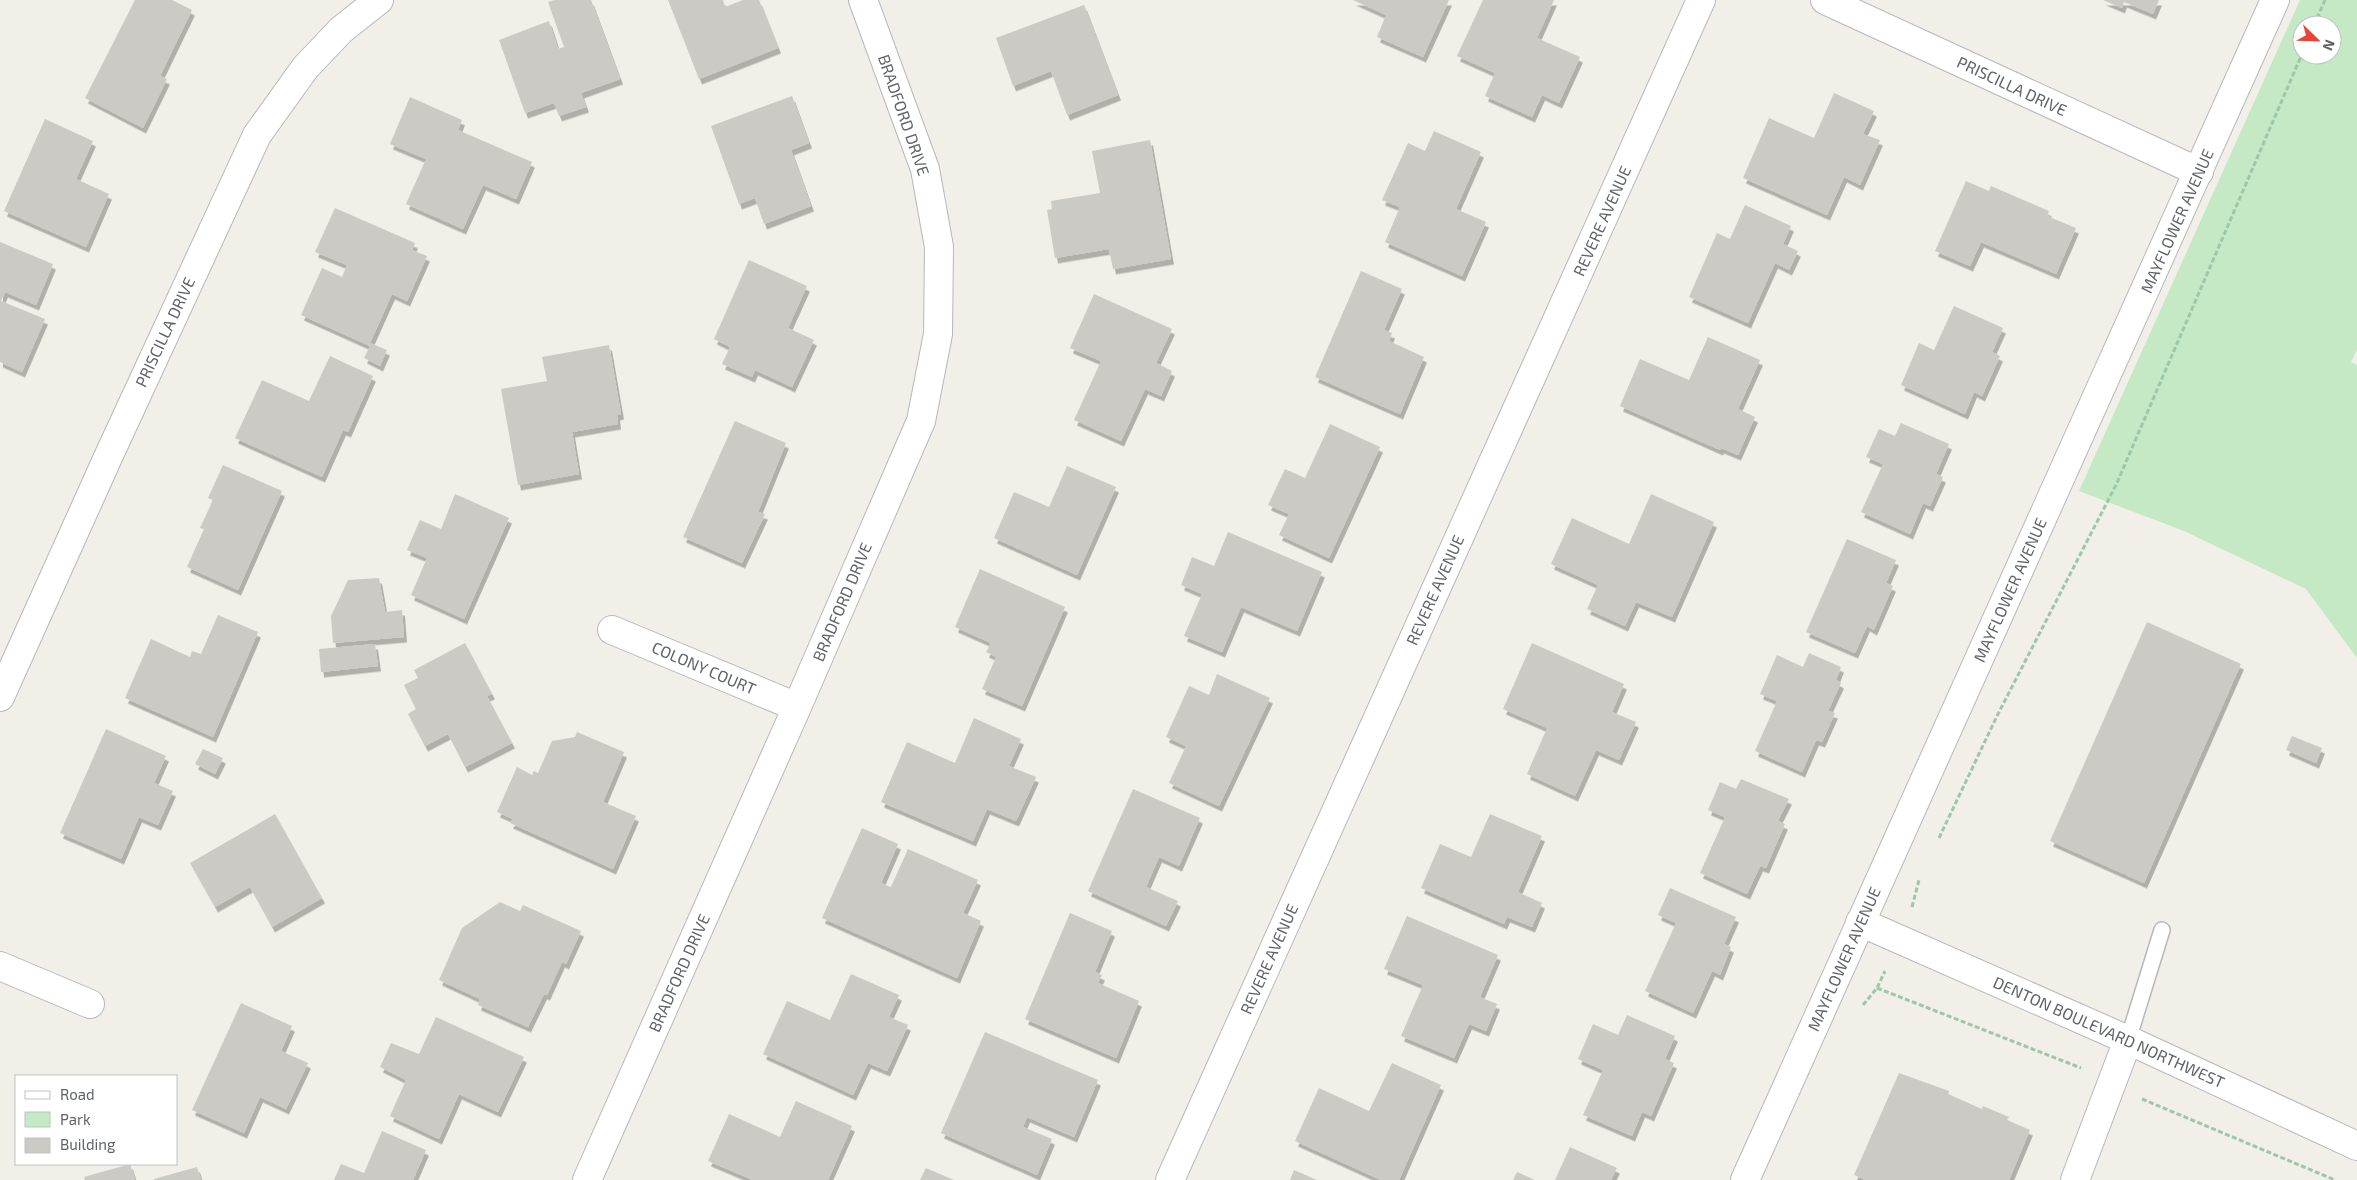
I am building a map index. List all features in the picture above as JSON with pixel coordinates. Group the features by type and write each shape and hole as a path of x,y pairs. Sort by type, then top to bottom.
{"street":[{"name":"PRISCILLA DRIVE","path":"0,697 109,455 257,135 305,68 341,30 379,0"},
{"name":"BRADFORD DRIVE","path":"587,1180 797,707 920,421 938,334 939,247 925,170 863,0"},
{"name":"REVERE AVENUE","path":"1170,1180 1701,0"},
{"name":"PRISCILLA DRIVE","path":"1825,0 2199,172"},
{"name":"MAYFLOWER AVENUE","path":"1745,1180 2275,0"},
{"name":"COLONY COURT","path":"612,630 797,707"},
{"name":"DENTON BOULEVARD NORTHWEST","path":"1860,922 2128,1040 2357,1146"},
{"path":"0,966 90,1004"},
{"path":"2075,1180 2128,1040"}],"lane":[{"path":"2128,1040 2162,930"}],"path":[{"path":"2318,15 2325,0"},
{"path":"1936,843 1998,714 2116,485 2297,65"},
{"path":"1860,1008 1877,988 1900,938 1914,902 1920,878"}],"green space":[{"path":"2300,0 2357,0 2357,350 2351,362 2357,365 2357,658 2306,589 2184,531 2079,491 2292,18 2292,65 2342,65 2342,15 2293,15"}],"building":[{"path":"135,0 172,0 192,10 160,76 167,79 143,128 85,98"},
{"path":"555,0 591,0 620,79 581,93 586,107 559,116 554,103 525,113 499,40 549,21 558,49 564,47 548,2"},
{"path":"668,0 723,0 725,7 743,0 759,0 778,48 699,79"},
{"path":"1353,0 1449,0 1423,57 1377,37 1386,15"},
{"path":"1483,0 1554,0 1537,38 1580,57 1559,103 1542,95 1532,117 1485,96 1495,73 1457,56"},
{"path":"2103,0 2159,0 2153,14 2124,2 2122,8"},
{"path":"1084,5 1118,95 1067,115 1051,71 1013,86 996,38"},
{"path":"1834,93 1874,111 1863,134 1880,140 1860,185 1844,177 1827,215 1743,178 1769,118 1814,138"},
{"path":"792,96 809,143 791,150 811,206 764,224 755,198 739,204 711,126"},
{"path":"410,97 462,120 458,130 532,162 516,199 483,185 463,229 406,204 426,159 390,144"},
{"path":"45,119 93,141 76,179 109,194 86,247 4,211"},
{"path":"1434,131 1481,152 1456,209 1486,222 1462,276 1385,242 1400,207 1382,200 1408,143 1425,151"},
{"path":"1150,140 1171,259 1113,269 1109,249 1055,258 1047,210 1052,209 1051,201 1100,193 1092,151"},
{"path":"1966,181 1989,191 1991,186 2049,211 2047,216 2076,228 2056,274 1981,242 1970,266 1935,251"},
{"path":"1745,205 1791,226 1783,244 1798,251 1789,270 1775,263 1748,323 1689,297 1717,233 1730,239"},
{"path":"335,208 415,243 412,250 427,256 407,301 392,294 370,343 387,350 380,366 364,358 370,346 301,315 322,268 342,277 347,265 315,252"},
{"path":"0,242 53,264 36,305 5,292 1,301 45,319 22,372 0,362"},
{"path":"749,260 807,286 788,328 814,340 792,387 755,370 752,377 722,364 730,347 714,339"},
{"path":"1361,271 1402,289 1384,330 1392,333 1389,341 1424,357 1400,414 1315,377"},
{"path":"1094,294 1172,329 1156,363 1172,371 1161,396 1145,389 1121,441 1074,420 1101,361 1070,348"},
{"path":"1954,306 2003,328 1992,352 2000,356 1982,396 1974,392 1965,414 1901,385 1919,343 1934,350"},
{"path":"1708,337 1760,360 1738,409 1755,417 1738,455 1721,448 1720,450 1620,406 1640,359 1689,380"},
{"path":"609,345 621,414 617,415 618,424 572,432 579,474 518,485 501,389 547,381 542,357"},
{"path":"330,356 373,376 348,432 343,430 322,477 235,438 262,380 309,401"},
{"path":"735,421 786,443 758,512 765,514 742,563 683,537"},
{"path":"1901,423 1949,444 1936,474 1943,477 1930,506 1923,503 1910,534 1861,512 1883,464 1866,457 1879,429 1895,436"},
{"path":"1330,424 1380,447 1329,558 1279,535 1289,514 1268,505 1285,469 1305,478"},
{"path":"223,465 282,491 238,590 187,567 204,529 200,528 213,500 208,498"},
{"path":"1067,466 1116,487 1077,575 994,538 1014,492 1049,507"},
{"path":"455,494 509,518 464,619 411,595 427,558 407,550 420,520 441,529"},
{"path":"1651,494 1714,522 1672,617 1636,602 1625,626 1587,609 1598,585 1551,564 1572,518 1629,544"},
{"path":"1228,532 1322,572 1297,631 1241,607 1222,652 1184,636 1202,594 1181,585 1192,557 1214,566"},
{"path":"1847,539 1896,560 1886,583 1893,586 1874,630 1867,626 1855,653 1806,632"},
{"path":"980,569 1065,607 1022,706 982,689 996,657 986,652 991,643 955,627"},
{"path":"379,578 385,612 402,610 404,637 333,643 331,616 348,580"},
{"path":"218,615 258,632 213,737 125,698 151,639 190,657 192,651 201,654"},
{"path":"2147,622 2241,664 2144,883 2050,841"},
{"path":"465,643 492,694 487,696 512,743 465,767 448,734 425,746 408,714 416,709 404,685 418,678 414,670"},
{"path":"1532,643 1624,684 1612,712 1636,722 1619,760 1596,750 1575,796 1527,774 1547,728 1503,709"},
{"path":"375,644 378,666 321,672 319,649"},
{"path":"1809,653 1841,667 1836,680 1841,683 1828,711 1835,713 1822,742 1816,740 1802,772 1755,751 1777,701 1760,694 1777,655 1803,667"},
{"path":"1217,674 1270,698 1219,806 1169,783 1186,746 1166,737 1189,686 1209,695"},
{"path":"974,718 1021,739 1009,766 1036,777 1016,821 987,809 973,841 881,802 907,742 955,763"},
{"path":"106,729 166,756 154,783 173,791 158,825 139,817 121,859 60,833"},
{"path":"577,732 624,752 603,802 636,816 613,869 510,823 513,819 497,812 517,767 532,775 534,771 538,773 552,741 575,737"},
{"path":"2292,736 2322,748 2316,763 2286,750"},
{"path":"203,749 223,758 215,774 195,764"},
{"path":"1741,779 1789,799 1778,821 1785,824 1766,868 1760,866 1747,894 1700,873 1725,817 1708,810 1720,782 1736,789"},
{"path":"1133,789 1200,818 1179,866 1159,857 1146,887 1178,901 1166,926 1088,891"},
{"path":"275,814 322,898 272,927 250,887 215,907 190,863"},
{"path":"1490,814 1542,836 1518,892 1542,903 1532,927 1507,917 1504,924 1421,888 1440,844 1471,857"},
{"path":"862,828 898,844 881,883 891,887 908,849 978,880 963,913 981,921 957,978 822,918"},
{"path":"1670,888 1736,917 1724,944 1731,947 1720,975 1712,971 1693,1013 1645,991 1676,923 1658,915"},
{"path":"500,902 520,911 523,905 581,931 566,964 562,962 547,995 544,994 528,1027 478,1005 480,999 439,980 462,928"},
{"path":"1070,913 1112,931 1095,972 1102,975 1098,983 1139,1001 1116,1058 1025,1019"},
{"path":"1407,916 1498,955 1480,997 1497,1004 1486,1031 1469,1024 1454,1058 1401,1036 1423,985 1384,969"},
{"path":"851,974 899,995 889,1017 908,1025 887,1071 868,1063 853,1095 763,1054 787,1001 830,1020"},
{"path":"241,1003 292,1026 281,1051 308,1063 286,1109 260,1097 244,1133 192,1110"},
{"path":"1627,1015 1675,1036 1665,1059 1674,1063 1651,1116 1642,1112 1632,1136 1583,1115 1603,1070 1578,1059 1593,1024 1618,1035"},
{"path":"436,1017 524,1057 498,1112 459,1094 439,1139 390,1116 406,1080 380,1067 391,1043 419,1054"},
{"path":"985,1032 1098,1080 1074,1137 1027,1117 1023,1127 1052,1139 1037,1175 941,1133"},
{"path":"1392,1063 1441,1085 1399,1180 1381,1180 1295,1141 1319,1088 1369,1111"},
{"path":"1899,1073 1949,1091 1948,1094 1982,1109 1983,1106 2009,1117 2007,1120 2030,1130 2009,1180 1866,1180 1854,1175"},
{"path":"796,1101 852,1126 828,1180 753,1180 708,1161 729,1114 780,1137"},
{"path":"382,1131 426,1150 413,1180 334,1180 341,1164 364,1173"},
{"path":"1570,1147 1617,1168 1611,1180 1555,1180"},
{"path":"130,1165 135,1180 85,1180 84,1177"},
{"path":"197,1167 201,1180 154,1180 154,1179"},
{"path":"926,1168 954,1180 920,1180"},
{"path":"1294,1170 1317,1180 1290,1180"},
{"path":"1517,1172 1535,1180 1513,1180"}]}
